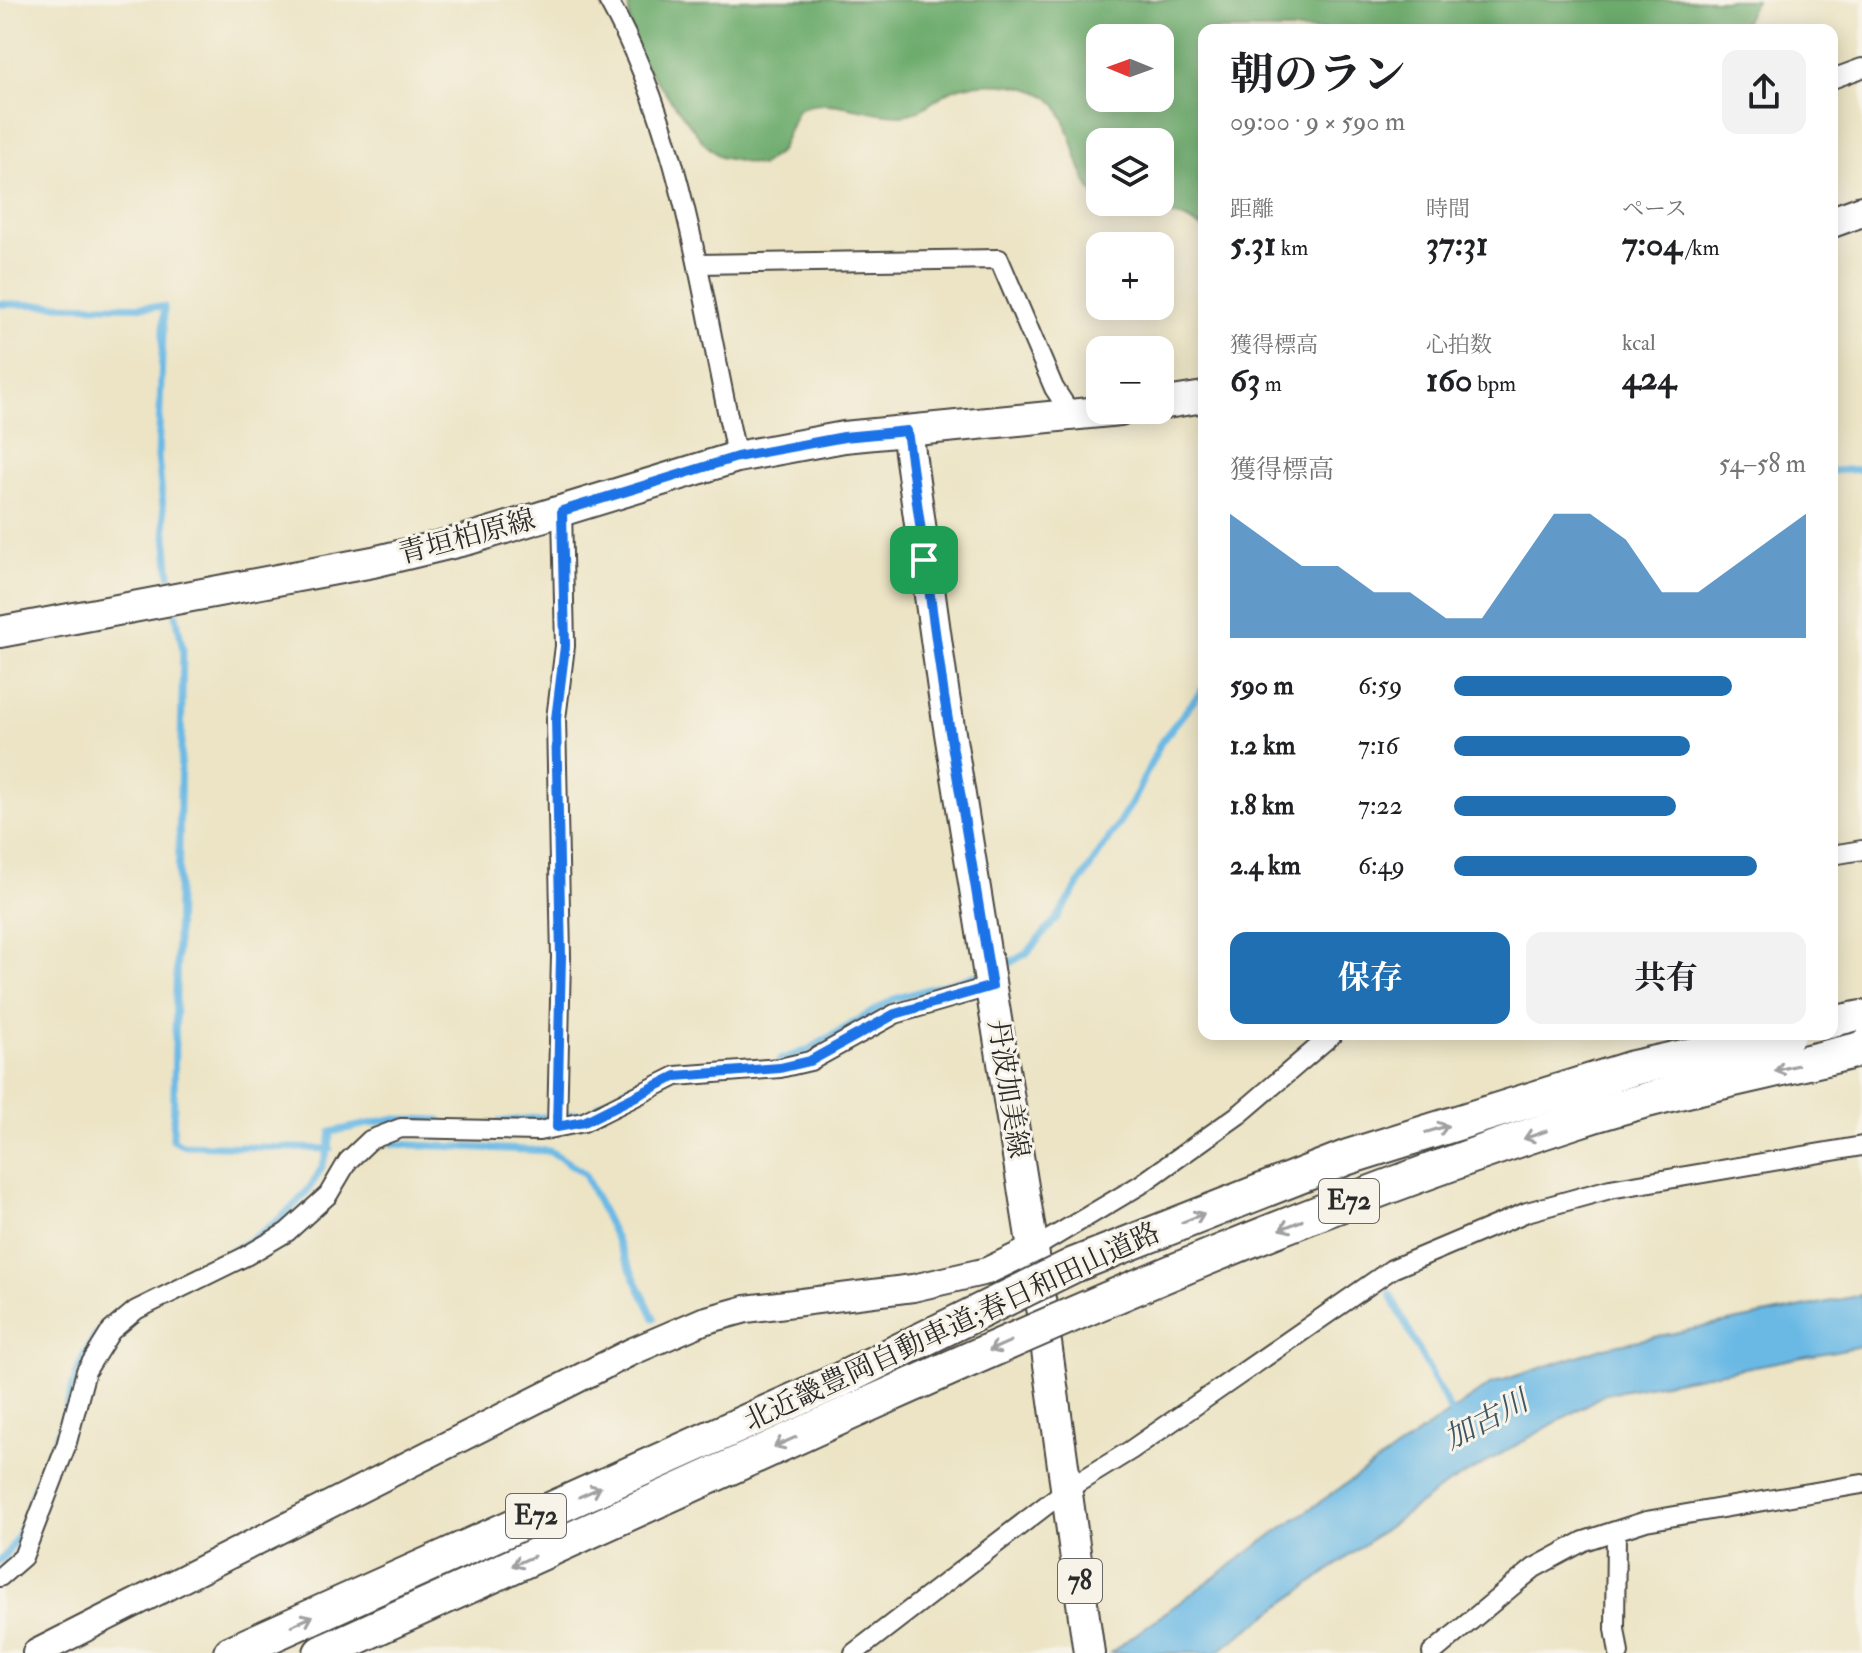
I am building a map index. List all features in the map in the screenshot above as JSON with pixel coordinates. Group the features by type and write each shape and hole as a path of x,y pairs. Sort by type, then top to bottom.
{"highway":[{"path":"1838,1023 1862,1018"},
{"name":"北近畿豊岡自動車道;春日和田山道路","path":"231,1653 842,1379 1074,1265 1348,1157 1633,1068 1761,1040"},
{"name":"北近畿豊岡自動車道;春日和田山道路","path":"321,1653 1086,1307 1370,1193 1577,1120 1862,1049"}],"main road":[{"path":"1838,220 1862,211"},
{"path":"1174,402 1198,398"},
{"name":"青垣柏原線","path":"0,632 373,562 469,539 737,457 844,437 1086,415"},
{"name":"丹波加美線","path":"907,431 942,680 1033,1249 1089,1653"}],"street":[{"path":"608,0 648,80 698,264 710,339 737,457"},
{"path":"1838,77 1862,68"},
{"path":"698,264 999,259 1054,388 1073,417"},
{"path":"557,1127 561,957 556,719 565,646 562,511"},
{"path":"1838,854 1862,850"},
{"path":"0,1577 23,1557 66,1446 86,1371 111,1331 136,1310 220,1270 287,1232 328,1195 348,1161 370,1140 401,1128 539,1131 557,1127 607,1112 676,1076 780,1068 810,1061 895,1014 992,986"},
{"path":"36,1653 631,1352 703,1321 746,1309 913,1288 987,1271 1033,1249 1140,1185 1241,1113 1326,1040"},
{"path":"854,1653 1068,1500 1131,1450 1392,1269 1527,1212 1610,1189 1862,1146"},
{"path":"1432,1653 1534,1568 1584,1541 1646,1521 1862,1484"},
{"path":"1616,1533 1615,1629 1619,1653"}],"green space":[{"path":"628,0 1756,0 1743,24 1198,24 1198,226 1174,216 1174,128 1086,128 1086,181 1070,133 1053,101 1042,94 1015,86 985,84 960,87 924,108 900,115 836,105 811,105 798,109 780,151 761,166 720,157 704,143 632,49"}],"water":[{"name":"加古川","path":"1862,1295 1862,1346 1605,1394 1440,1489 1216,1653 1110,1653 1272,1535 1491,1384 1605,1347"}],"waterway":[{"path":"0,304 164,307 158,457 170,575"},
{"path":"1838,471 1862,469"},
{"path":"176,615 183,650 173,1140 182,1145 330,1149"},
{"path":"1001,968 1027,953 1057,918 1132,803 1161,742 1198,696"},
{"path":"779,1060 808,1050 894,999 976,975"},
{"path":"598,1106 638,1082 671,1069 751,1062"},
{"path":"566,1115 588,1113"},
{"path":"500,1122 543,1117"},
{"path":"187,1275 256,1236 298,1201 314,1181 325,1158 331,1132 391,1119 440,1120"},
{"path":"393,1144 550,1151 584,1173 654,1318"},
{"name":"加古川","path":"1390,1294 1455,1420"},
{"path":"0,1561 18,1534 56,1438 81,1362 101,1329 133,1303"}],"route":[{"path":"907,431 924,560 992,986 895,1014 810,1061 780,1068 676,1076 584,1122 557,1127 561,957 556,719 565,646 562,511 737,457 844,437 907,431"}]}
